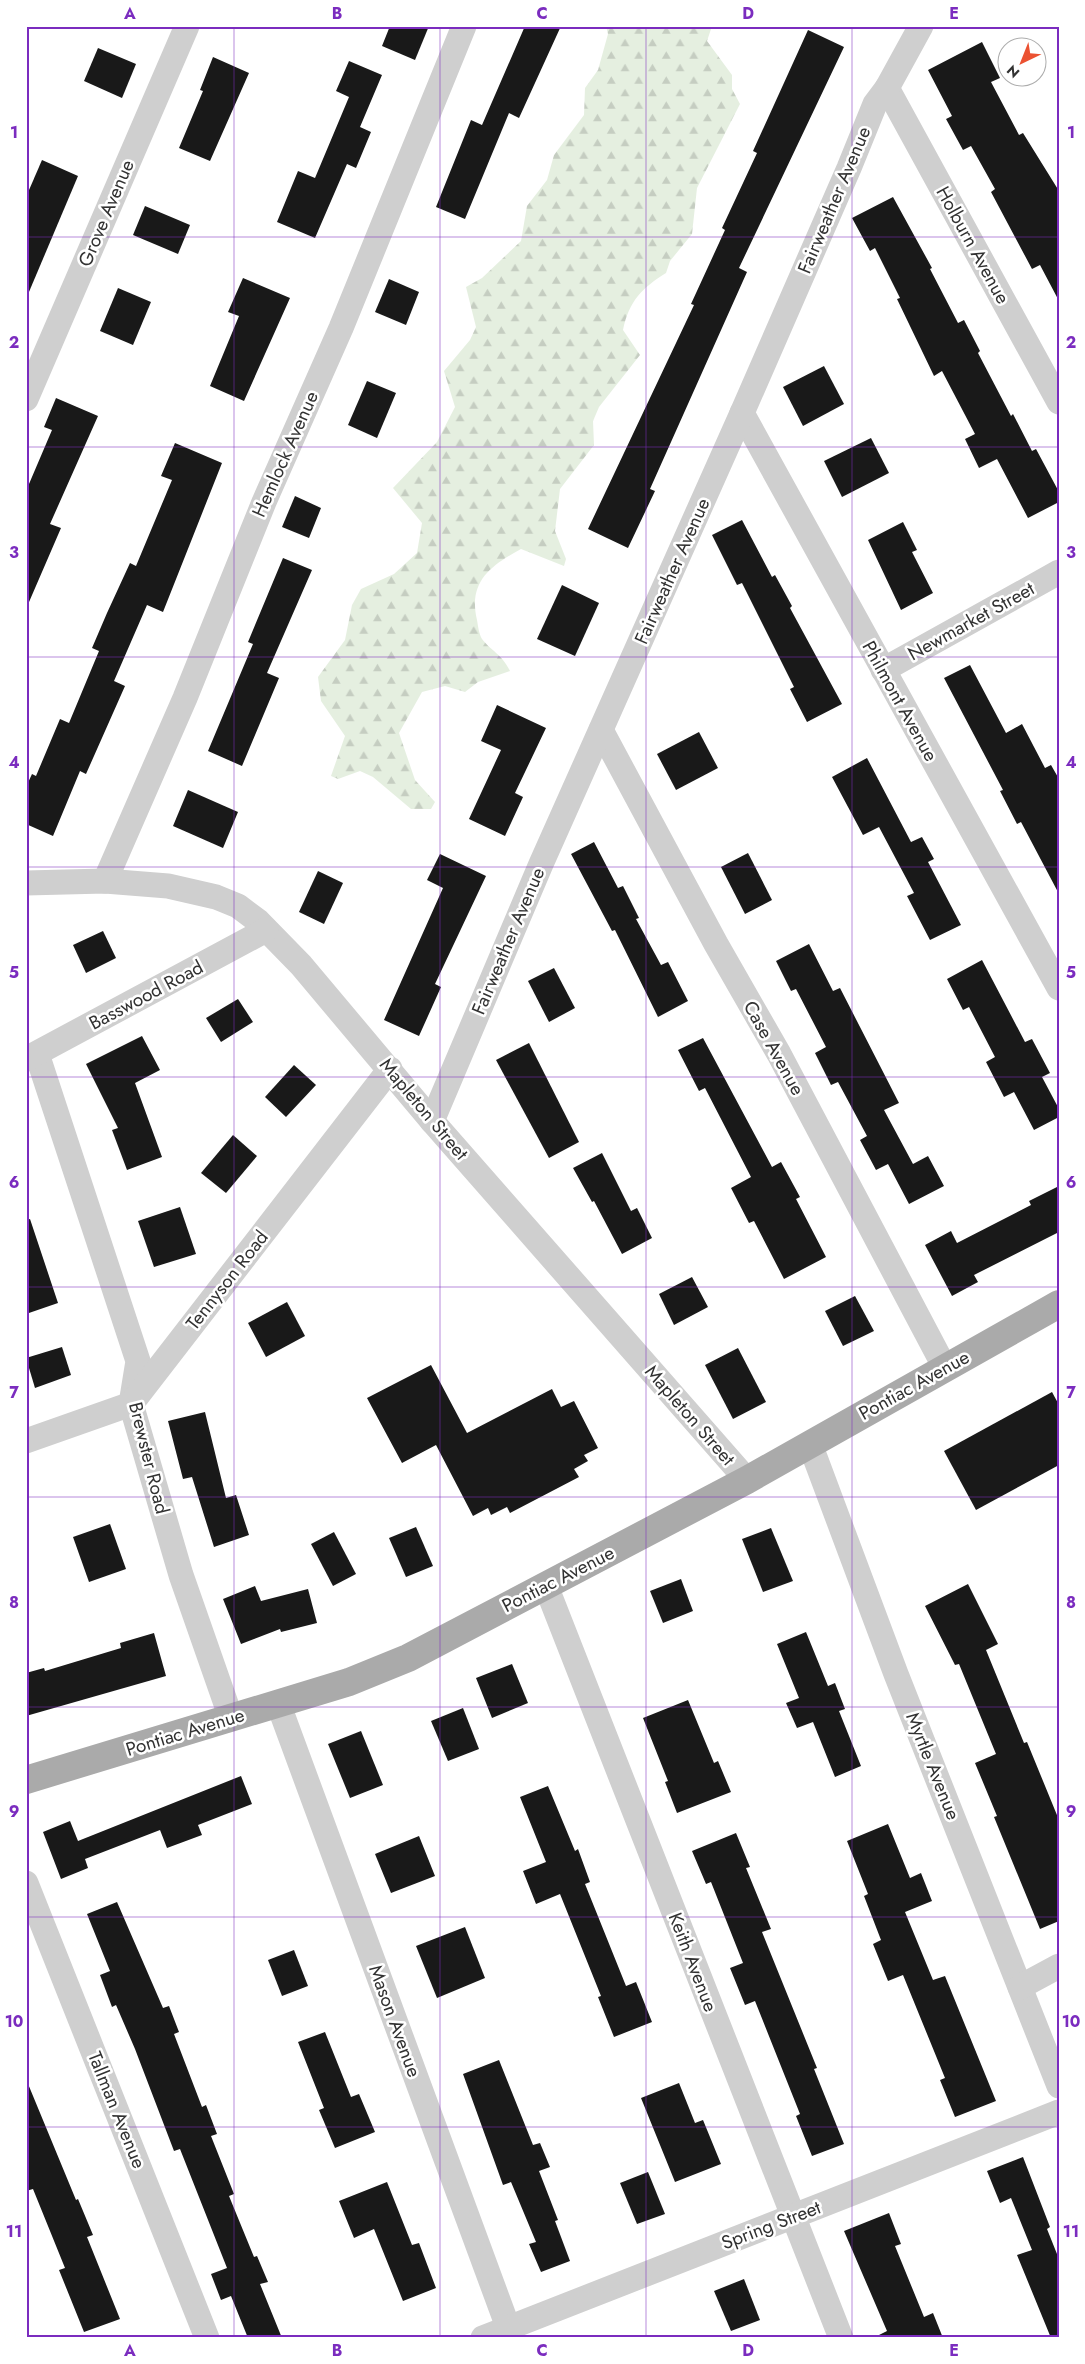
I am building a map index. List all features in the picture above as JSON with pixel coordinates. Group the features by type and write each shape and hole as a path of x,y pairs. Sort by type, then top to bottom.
{"main road":[{"name":"Pontiac Avenue","path":"26,1780 349,1682 408,1658 747,1480 1059,1304"}],"street":[{"name":"Grove Avenue","path":"26,399 187,26"},
{"name":"Hemlock Avenue","path":"105,882 185,698 264,502 341,328 464,26"},
{"name":"Fairweather Avenue","path":"432,1121 541,864 849,168 874,104 887,88 921,26"},
{"name":"Holburn Avenue","path":"887,88 1059,402"},
{"name":"Philmont Avenue","path":"742,413 1059,988"},
{"name":"Newmarket Street","path":"883,670 1059,572"},
{"name":"Case Avenue","path":"601,730 716,944 779,1054 945,1368"},
{"name":"Mapleton Street","path":"26,884 105,882 168,886 216,897 238,906 258,921 301,965 432,1121 747,1480"},
{"name":"Basswood Road","path":"32,1057 266,930"},
{"name":"Brewster Road","path":"32,1057 138,1361 131,1404 181,1575 230,1718"},
{"name":"Tennyson Road","path":"131,1404 390,1069"},
{"path":"26,1441 131,1404"},
{"name":"Myrtle Avenue","path":"810,1444 896,1674 1059,2086"},
{"name":"Keith Avenue","path":"546,1586 841,2338"},
{"name":"Mason Avenue","path":"278,1703 510,2333"},
{"name":"Tallman Avenue","path":"26,1883 207,2338"},
{"path":"1020,1987 1059,1966"},
{"name":"Spring Street","path":"483,2338 510,2333 793,2216 1059,2112"}],"green space":[{"path":"606,26 712,26 707,41 732,75 732,89 740,104 697,188 692,234 670,261 666,273 643,290 629,311 623,330 640,355 599,407 593,421 594,445 560,489 555,531 566,559 564,566 521,549 491,569 479,585 475,607 480,635 500,656 510,671 478,682 465,692 445,686 422,692 399,733 415,780 435,802 431,809 411,809 373,777 360,771 338,779 331,776 345,736 321,701 318,677 345,640 352,605 361,589 394,574 417,553 422,523 393,488 437,442 455,407 444,371 470,340 476,327 466,287 482,278 521,241 527,206 547,180 554,155 584,115 585,88 598,70 608,34"}],"building":[{"path":"390,26 429,26 415,60 382,46"},
{"path":"525,26 561,26 519,118 509,113 465,219 436,207 471,120 482,125"},
{"path":"808,30 844,47 739,268 747,272 650,489 655,491 628,548 588,529 694,305 691,304 725,230 722,228 757,153 753,151"},
{"path":"982,42 998,74 998,79 991,82 1019,135 1023,133 1059,191 1059,301 1040,265 1032,269 991,192 995,189 971,146 963,150 946,119 952,116 928,70"},
{"path":"98,48 136,64 122,98 84,81"},
{"path":"213,57 249,73 210,161 179,148 203,91 200,90"},
{"path":"349,61 382,75 360,127 371,132 356,168 347,164 315,238 277,222 298,171 315,178 349,97 336,91"},
{"path":"42,160 78,176 26,299 26,197"},
{"path":"893,197 932,268 930,269 958,323 964,320 980,351 978,353 1011,416 1013,414 1032,451 1036,449 1059,492 1059,502 1028,518 997,459 979,468 965,439 975,434 942,371 934,376 897,299 900,298 875,248 870,251 852,218"},
{"path":"145,206 190,225 178,254 133,235"},
{"path":"243,278 290,298 244,401 210,386 239,316 228,312"},
{"path":"389,279 419,292 406,325 375,312"},
{"path":"118,288 151,302 133,345 100,331"},
{"path":"824,366 844,404 803,426 783,387"},
{"path":"367,381 396,393 377,438 348,425"},
{"path":"56,398 98,416 50,524 61,528 26,609 26,491 52,430 44,427"},
{"path":"871,438 889,473 842,497 824,461"},
{"path":"175,443 222,463 163,612 147,605 114,681 125,686 86,774 80,771 53,836 26,824 26,787 32,774 36,776 60,719 69,723 99,651 92,648 130,563 136,566 172,480 161,476"},
{"path":"295,496 321,508 309,538 282,527"},
{"path":"742,520 772,577 775,575 792,606 790,608 842,704 807,722 790,689 794,687 742,583 737,585 712,535"},
{"path":"903,522 917,550 912,552 933,593 901,610 868,540"},
{"path":"283,558 312,570 267,673 279,678 242,766 208,751 253,644 248,642"},
{"path":"562,585 599,603 575,656 537,639"},
{"path":"970,665 1006,733 1022,724 1045,768 1051,765 1059,779 1059,894 1021,822 1017,824 1000,791 1003,790 944,678"},
{"path":"497,705 546,728 515,793 523,797 505,836 469,819 501,750 481,741"},
{"path":"699,732 718,768 676,790 657,754"},
{"path":"867,758 911,842 922,837 934,859 928,862 961,925 930,940 907,896 914,893 879,827 863,835 832,777"},
{"path":"188,790 238,812 223,848 173,826"},
{"path":"594,842 618,888 623,886 639,918 636,919 661,965 668,962 688,1001 658,1017 615,930 612,931 571,854"},
{"path":"748,853 772,900 745,914 721,867"},
{"path":"440,854 486,876 435,984 441,987 419,1036 384,1020 443,888 427,880"},
{"path":"318,871 343,883 324,924 299,912"},
{"path":"103,931 116,958 86,973 73,945"},
{"path":"809,944 833,991 840,988 899,1103 884,1110 913,1164 928,1156 944,1186 909,1204 888,1164 876,1170 860,1140 867,1136 838,1082 831,1085 815,1053 826,1047 796,989 791,991 776,961"},
{"path":"982,960 1025,1042 1032,1039 1050,1073 1042,1077 1059,1109 1059,1117 1034,1130 1014,1092 1004,1097 986,1062 995,1057 969,1007 963,1010 947,979"},
{"path":"554,968 575,1008 549,1022 528,981"},
{"path":"238,999 253,1022 221,1042 206,1018"},
{"path":"142,1036 160,1070 135,1083 162,1157 127,1170 112,1130 118,1128 86,1064"},
{"path":"703,1038 772,1167 781,1162 800,1197 796,1199 826,1257 784,1279 754,1221 749,1223 731,1188 751,1177 705,1088 699,1091 678,1050"},
{"path":"529,1043 579,1142 549,1158 496,1060"},
{"path":"294,1065 316,1085 286,1117 265,1097"},
{"path":"233,1135 257,1156 226,1193 201,1173"},
{"path":"602,1153 631,1211 637,1208 652,1238 622,1254 594,1201 592,1202 573,1168"},
{"path":"1059,1186 1059,1232 974,1275 978,1282 952,1296 925,1245 951,1231 957,1243 1031,1205 1029,1201"},
{"path":"180,1207 196,1254 154,1267 138,1221"},
{"path":"30,1219 58,1303 26,1314 26,1220"},
{"path":"692,1277 708,1307 674,1325 659,1294"},
{"path":"855,1296 874,1331 843,1346 825,1311"},
{"path":"287,1302 305,1336 266,1357 248,1323"},
{"path":"62,1347 71,1375 35,1388 26,1358"},
{"path":"738,1348 766,1402 733,1419 705,1365"},
{"path":"431,1365 467,1433 552,1389 561,1407 574,1401 598,1448 584,1455 588,1461 574,1469 579,1477 510,1513 507,1507 491,1515 488,1508 473,1516 436,1445 402,1463 367,1398"},
{"path":"1052,1392 1059,1405 1059,1465 976,1510 944,1451"},
{"path":"205,1412 226,1498 236,1495 249,1535 214,1547 192,1477 183,1479 168,1421"},
{"path":"110,1524 126,1569 89,1582 73,1537"},
{"path":"416,1527 433,1566 406,1577 389,1538"},
{"path":"771,1528 793,1581 763,1592 742,1539"},
{"path":"334,1532 356,1574 333,1586 311,1544"},
{"path":"681,1579 693,1611 663,1623 650,1591"},
{"path":"968,1584 998,1644 986,1650 1024,1743 1027,1742 1059,1820 1059,1921 1040,1929 994,1817 997,1816 975,1763 996,1754 959,1664 955,1665 925,1606"},
{"path":"255,1586 261,1601 308,1589 317,1623 281,1632 280,1629 241,1644 223,1599"},
{"path":"806,1632 828,1686 835,1683 845,1709 839,1711 861,1766 835,1777 813,1722 797,1728 786,1703 799,1698 777,1644"},
{"path":"154,1633 166,1676 26,1716 26,1673 44,1668 45,1671 121,1648 120,1643"},
{"path":"512,1664 528,1703 492,1718 476,1678"},
{"path":"688,1700 714,1763 718,1761 731,1792 677,1813 665,1782 668,1781 643,1718"},
{"path":"463,1708 479,1749 448,1761 431,1721"},
{"path":"361,1731 383,1785 350,1798 328,1744"},
{"path":"241,1776 252,1804 198,1825 202,1835 167,1848 160,1830 85,1859 88,1868 61,1879 43,1832 70,1821 78,1841"},
{"path":"548,1786 575,1851 578,1849 590,1882 585,1884 626,1986 636,1982 652,2022 614,2037 598,1997 601,1996 560,1894 536,1904 523,1871 546,1862 520,1797"},
{"path":"888,1824 910,1878 921,1873 932,1901 905,1912 933,1980 945,1976 996,2101 955,2117 940,2080 945,2078 903,1975 888,1981 873,1944 881,1940 864,1896 868,1894 847,1841"},
{"path":"736,1833 750,1867 746,1868 771,1929 762,1932 817,2068 814,2069 844,2144 812,2156 796,2116 800,2114 755,2001 745,2005 730,1968 743,1963 711,1882 706,1884 692,1851"},
{"path":"419,1836 435,1876 391,1893 375,1854"},
{"path":"117,1902 163,2008 169,2006 179,2032 174,2034 202,2107 206,2105 217,2134 211,2136 234,2194 229,2196 254,2257 257,2256 268,2282 260,2284 282,2338 248,2338 231,2296 221,2300 211,2274 227,2268 180,2149 174,2151 135,2049 116,2005 112,2007 100,1975 110,1971 87,1914"},
{"path":"465,1927 485,1978 437,1998 416,1946"},
{"path":"294,1950 308,1986 282,1996 268,1960"},
{"path":"325,2032 351,2097 359,2094 375,2132 335,2148 319,2110 324,2108 298,2042"},
{"path":"499,2060 533,2145 540,2143 550,2167 539,2171 558,2220 555,2221 570,2261 541,2272 529,2244 536,2242 511,2182 503,2185 463,2074"},
{"path":"26,2079 76,2200 78,2199 93,2235 87,2237 120,2319 84,2332 59,2270 65,2268 33,2189 26,2191"},
{"path":"679,2083 695,2123 703,2120 721,2164 675,2182 641,2098"},
{"path":"1023,2157 1050,2227 1047,2229 1059,2259 1059,2338 1051,2338 1017,2255 1032,2250 1011,2198 1000,2203 987,2171"},
{"path":"648,2172 665,2214 637,2224 620,2183"},
{"path":"387,2182 412,2245 419,2243 436,2288 403,2301 374,2229 354,2238 339,2201"},
{"path":"889,2213 901,2244 895,2246 924,2317 933,2313 943,2338 873,2338 887,2331 844,2231"},
{"path":"744,2279 760,2320 731,2331 714,2291"}]}
